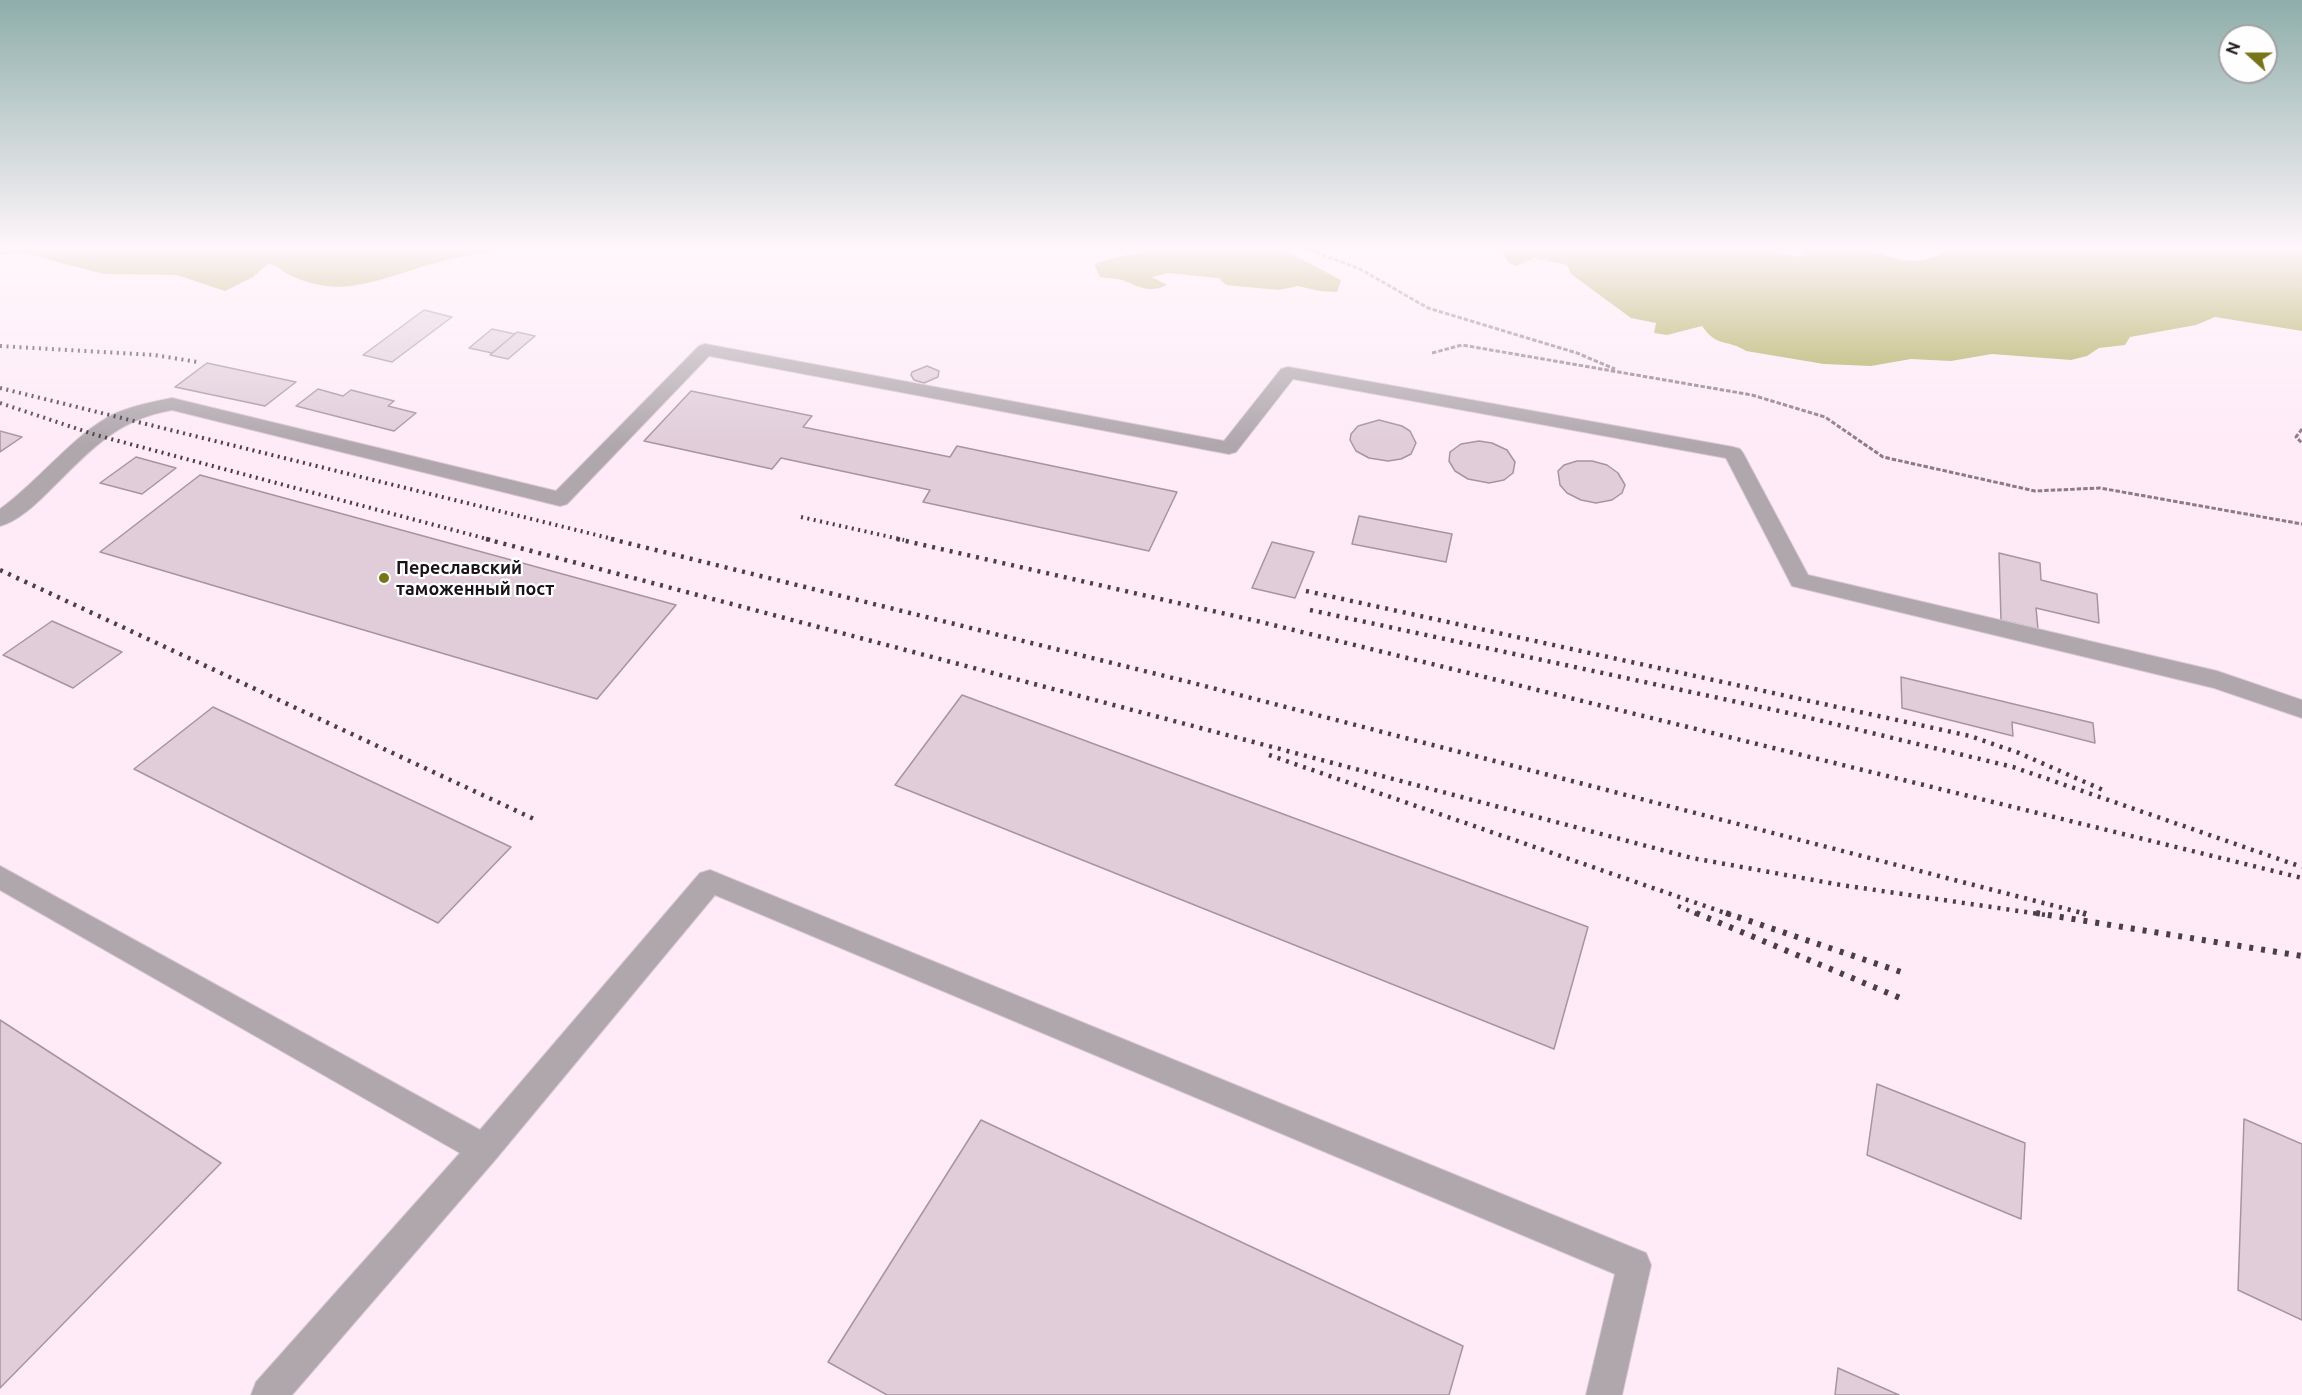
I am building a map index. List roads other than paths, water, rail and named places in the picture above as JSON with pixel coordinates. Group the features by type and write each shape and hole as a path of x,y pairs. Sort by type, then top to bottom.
{"street":[{"path":"0,519 30,498 96,435 120,419 149,408 172,404 560,499 705,350 1229,448 1288,373 1733,453 1800,581 2217,680 2302,709"},
{"path":"0,877 484,1149"},
{"path":"268,1395 484,1149 710,881 1634,1265 1604,1395"}],"railway":[{"path":"0,346 154,355 198,362"},
{"path":"0,388 617,540"},
{"path":"0,403 96,435 491,540"},
{"path":"801,517 904,540"},
{"path":"486,539 1692,858 1841,885 2046,915"},
{"path":"611,539 1193,683 2086,914 2083,913"},
{"path":"897,539 1257,621 2302,878"},
{"path":"0,570 534,819"},
{"path":"1306,591 1970,736 2019,753 2103,790"},
{"path":"1310,610 1793,714 2013,767 2302,867"},
{"path":"1269,755 1731,915"},
{"path":"1678,906 1699,915"},
{"path":"1696,913 1905,1000"},
{"path":"1726,913 1904,973"},
{"path":"2036,913 2302,956"}],"place":[{"name":"Переславский таможенный пост","path":"384,578"}]}
